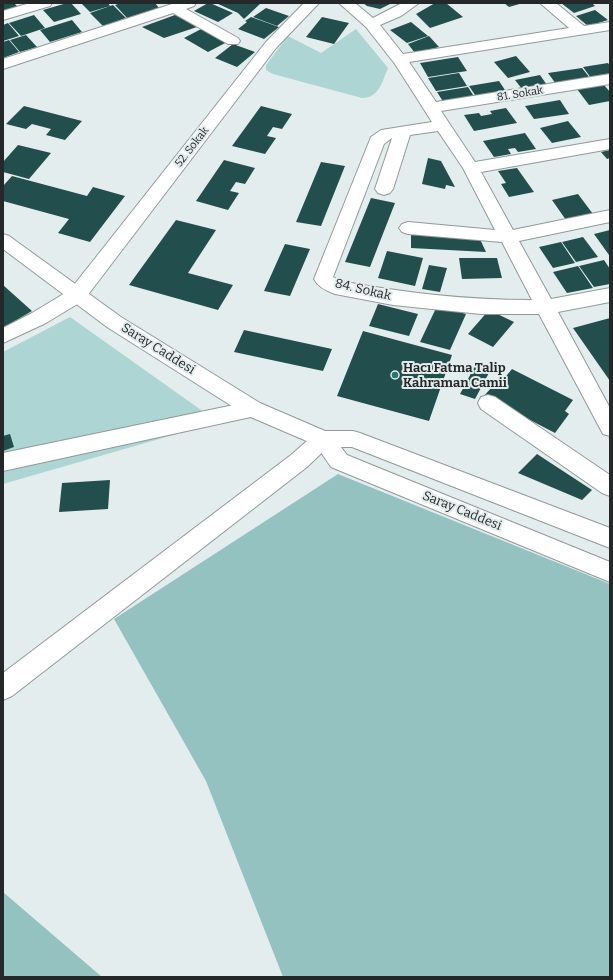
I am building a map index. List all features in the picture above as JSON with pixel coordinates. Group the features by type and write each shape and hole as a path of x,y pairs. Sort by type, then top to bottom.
{"street":[{"path":"3,16 45,3"},
{"path":"3,64 189,3"},
{"name":"52. Sokak","path":"76,295 271,45 312,3"},
{"path":"346,3 371,24 399,59 471,168 547,307 610,428"},
{"path":"371,24 396,13 412,3"},
{"path":"547,3 580,30"},
{"path":"174,8 233,41"},
{"path":"399,59 610,26"},
{"name":"81. Sokak","path":"430,108 610,80"},
{"name":"84. Sokak","path":"442,126 387,134 377,141 323,279 335,286 393,298 481,307 547,307"},
{"path":"384,189 403,131"},
{"path":"471,168 610,144"},
{"path":"408,228 509,237 610,216"},
{"name":"Saray Caddesi","path":"3,240 114,322 253,409 324,439 353,439 610,538"},
{"path":"3,336 39,318 76,295"},
{"path":"547,307 610,295"},
{"path":"488,403 610,487"},
{"path":"3,462 253,409"},
{"path":"3,688 299,461 324,439"},
{"name":"Saray Caddesi","path":"324,439 339,461 610,572"}],"shaded area":[{"path":"356,29 388,68 382,84 376,92 368,97 362,98 273,74 266,70 266,65 288,36 321,53"},
{"path":"70,317 218,422 3,484 3,352"},
{"path":"338,474 610,584 610,977 283,977 206,781 114,619"},
{"path":"3,892 102,977 3,977"}],"building":[{"path":"3,3 14,3 20,9 3,15"},
{"path":"71,3 81,14 54,22 43,10"},
{"path":"81,3 108,3 110,6 90,12"},
{"path":"121,3 155,3 159,8 127,18 115,5"},
{"path":"208,3 233,13 218,22 194,11"},
{"path":"216,3 261,3 244,19 238,13"},
{"path":"363,3 392,3 380,9 367,6"},
{"path":"435,3 446,3 463,17 430,28 416,14"},
{"path":"504,3 523,3 509,7"},
{"path":"561,3 592,3 595,6 574,13"},
{"path":"113,5 126,18 103,26 90,13"},
{"path":"266,8 289,16 277,26 253,17"},
{"path":"595,10 608,20 588,26 576,16"},
{"path":"34,15 45,28 21,36 9,23"},
{"path":"175,15 197,27 164,38 142,27"},
{"path":"251,17 279,27 264,39 238,29"},
{"path":"322,17 349,23 334,44 306,37"},
{"path":"72,20 82,32 50,42 40,30"},
{"path":"411,22 428,36 407,43 390,30"},
{"path":"8,23 19,36 3,41 3,25"},
{"path":"203,28 227,42 208,52 184,38"},
{"path":"26,35 37,47 20,52 10,40"},
{"path":"429,36 439,47 415,53 408,44"},
{"path":"9,40 19,52 3,58 3,42"},
{"path":"233,44 255,52 237,67 215,58"},
{"path":"516,56 530,72 508,78 494,62"},
{"path":"458,57 467,71 428,77 420,63"},
{"path":"608,63 610,66 610,75 591,78 583,67"},
{"path":"582,68 590,78 556,84 548,73"},
{"path":"459,73 467,86 436,91 428,78"},
{"path":"540,75 547,85 522,89 515,80"},
{"path":"499,81 507,93 477,98 469,86"},
{"path":"604,85 610,92 610,101 589,105 577,89"},
{"path":"468,87 475,98 444,103 437,92"},
{"path":"560,100 569,114 534,119 525,106"},
{"path":"24,106 82,121 65,140 46,135 51,129 32,124 26,129 6,124"},
{"path":"261,106 292,114 282,129 273,127 267,136 276,138 265,154 232,146"},
{"path":"506,108 517,123 474,131 464,115 479,113 481,116 492,114 490,111"},
{"path":"568,121 581,137 552,143 540,128"},
{"path":"525,133 536,149 518,152 515,148 508,149 511,154 494,157 483,141"},
{"path":"18,145 51,153 29,179 3,172 3,162"},
{"path":"610,150 610,158 607,159 601,152"},
{"path":"428,158 441,161 455,187 446,185 445,189 422,184"},
{"path":"224,160 255,168 245,184 236,182 230,191 239,193 228,210 196,201"},
{"path":"321,162 345,166 321,226 296,222"},
{"path":"517,168 534,192 509,197 501,184 506,183 498,171"},
{"path":"12,176 87,196 93,187 125,196 90,242 58,233 69,219 3,201 3,186"},
{"path":"578,194 593,214 566,220 552,200"},
{"path":"371,198 395,203 370,267 345,262"},
{"path":"176,220 216,230 188,273 233,285 218,310 129,285"},
{"path":"610,230 610,254 609,255 594,234"},
{"path":"411,233 479,237 486,252 411,248"},
{"path":"583,237 598,257 576,262 562,242"},
{"path":"561,242 575,263 553,268 539,247"},
{"path":"285,244 310,249 290,296 264,291"},
{"path":"387,251 423,258 415,286 378,278"},
{"path":"459,258 497,258 502,278 462,279"},
{"path":"604,260 610,269 610,284 594,287 579,266"},
{"path":"429,265 447,268 440,292 422,289"},
{"path":"578,266 593,288 567,293 553,272"},
{"path":"3,285 32,311 3,328"},
{"path":"378,304 418,314 409,336 369,326"},
{"path":"437,306 466,314 450,350 420,342"},
{"path":"489,310 514,322 493,347 468,334"},
{"path":"610,318 610,381 573,328"},
{"path":"244,330 332,349 323,371 234,352"},
{"name":"Hacı Fatma Talip Kahraman Camii","path":"363,331 452,355 429,421 337,396"},
{"path":"476,364 491,369 475,399 460,394"},
{"path":"512,369 573,400 565,411 569,414 555,433 484,396 499,379 502,381"},
{"path":"10,434 14,447 3,451 3,436"},
{"path":"537,454 592,490 582,500 518,473"},
{"path":"110,480 108,509 59,512 62,483"}],"place":[{"name":"Hacı Fatma Talip Kahraman Camii","path":"395,375"}]}
